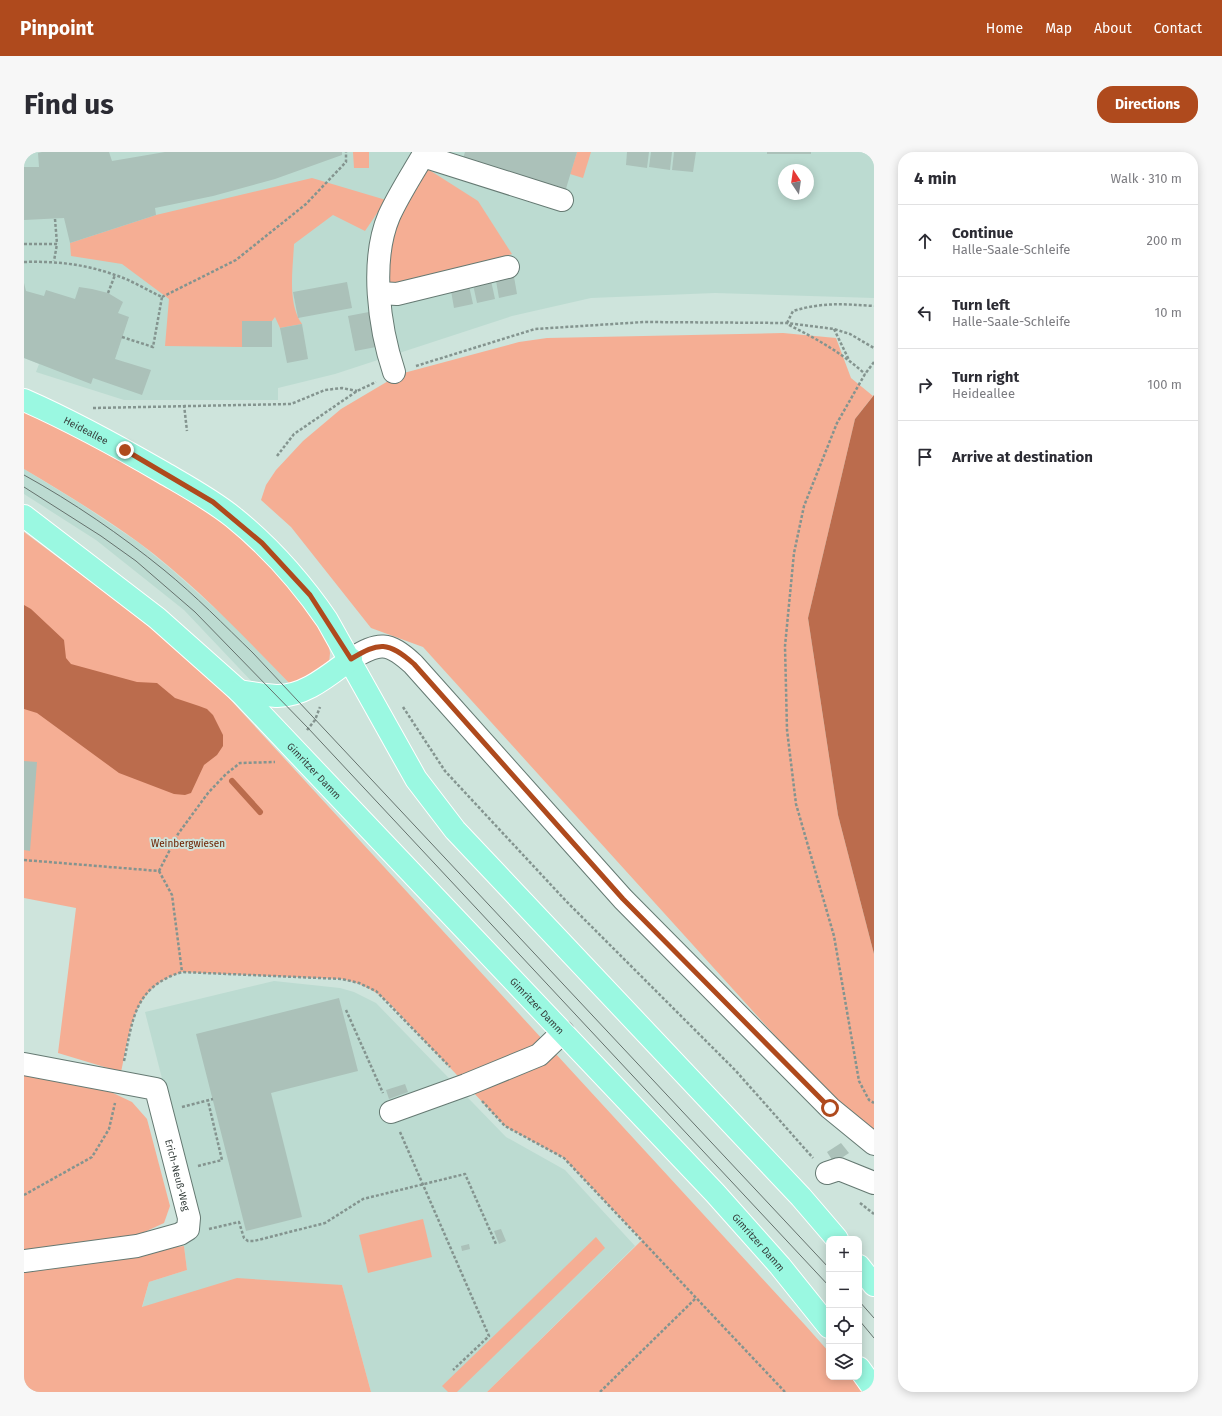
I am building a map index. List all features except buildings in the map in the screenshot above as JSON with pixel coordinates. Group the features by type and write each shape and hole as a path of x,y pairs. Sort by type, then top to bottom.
{"main road":[{"name":"Heideallee","path":"24,400 125,450 207,498 233,517 262,543 310,595 351,659"},
{"path":"24,516 157,618 239,691 277,696 292,694 306,689 327,677 351,659 416,779 455,830 790,1185 834,1236"},
{"name":"Gimritzer Damm","path":"239,691 716,1193 780,1266 826,1323"},
{"path":"862,1270 874,1285"},
{"path":"862,1372 874,1389"}],"street":[{"path":"394,372 389,356 379,293 378,254 389,216 424,154 562,200"},
{"path":"379,293 397,294 508,267"},
{"path":"351,659 367,649 381,646 393,647 414,664 623,899 830,1108 874,1144"},
{"path":"391,1112 466,1085 539,1055 563,1032"},
{"name":"Erich-Neuß-Weg","path":"24,1064 156,1089 189,1218 188,1229"},
{"path":"826,1173 839,1169 874,1183"},
{"path":"24,1261 136,1246 180,1234 188,1229"}],"path":[{"path":"162,297 236,260 277,228 306,204 346,162 346,152"},
{"path":"54,261 56,244 55,219"},
{"path":"24,244 56,244"},
{"path":"24,262 54,261 116,275 162,297"},
{"path":"108,293 116,275"},
{"path":"122,338 153,347 162,297"},
{"path":"787,323 794,311 814,305 832,304 874,306"},
{"path":"277,456 294,434 358,391 394,372 535,329 644,322 787,323 834,328 850,334 874,348"},
{"path":"787,323 823,342 849,360 865,374"},
{"path":"834,328 849,360"},
{"path":"874,362 865,374 837,423 804,506 794,553 785,646 788,730 796,804 834,936 859,1081 869,1100 874,1103"},
{"path":"94,408 291,404 324,390 342,388 358,391"},
{"path":"184,405 186,431"},
{"path":"401,704 445,771 566,901 736,1071 826,1173"},
{"path":"308,728 315,720"},
{"path":"159,871 178,834 226,774"},
{"path":"24,860 159,871"},
{"path":"159,871 172,895 182,972"},
{"path":"24,1195 92,1157 109,1129 134,1013 143,997 153,986 167,977 182,972 342,978 359,983 376,991 505,1126 564,1158 786,1392"},
{"path":"346,1010 489,1336 453,1370"},
{"path":"191,1105 213,1099"},
{"path":"176,1171 222,1160 208,1101"},
{"path":"188,1229 208,1230 239,1222 244,1238 248,1241 254,1241 325,1223 363,1198 465,1174 496,1244"},
{"path":"857,1200 874,1214"},
{"path":"600,1392 696,1298"}],"shaded area":[{"path":"24,152 874,152 874,298 715,293 591,298 512,316 335,374 278,388 278,400 124,400 36,372 39,364 24,358"},
{"path":"874,395 874,954 838,815 808,618 855,419"},
{"path":"24,469 81,504 139,543 172,570 229,621 293,687 255,685 184,610 96,540 24,494"},
{"path":"24,605 31,609 64,640 66,658 71,664 137,682 157,683 175,698 207,709 213,715 223,735 223,746 217,755 204,765 191,793 185,795 174,794 119,773 37,713 24,709"},
{"path":"274,981 340,988 354,992 376,1003 506,1137 565,1170 635,1246 487,1392 371,1392 342,1285 142,1308 149,1282 187,1270 184,1246 200,1227 145,1012"}],"green space":[{"path":"353,152 369,152 369,168 354,168"},
{"path":"577,152 591,152 583,178 570,174"},
{"path":"423,166 478,201 512,254 411,286 383,287 390,237"},
{"path":"312,178 386,200 365,231 333,215 294,244 292,286 294,306 297,316 302,324 280,328 275,317 272,321 242,321 242,347 165,346 169,299 122,264 71,256 70,243 156,215"},
{"path":"783,333 836,338 851,378 873,396 855,419 808,618 838,815 874,954 874,1133 818,1083 423,647 371,628 291,527 261,500 266,485 276,470 303,441 341,409 400,374 519,342 547,338"},
{"path":"24,408 200,500 289,581 328,640 330,653 329,664 293,687 199,593 159,558 138,542 68,495 24,469"},
{"name":"Weinbergwiesen","path":"24,532 119,603 204,671 826,1349 826,1380 854,1380 863,1392 487,1392 642,1240 564,1158 505,1126 389,1003 378,994 362,985 342,979 182,972 165,979 153,988 143,999 136,1011 121,1072 58,1053 76,908 24,898"},
{"path":"24,1068 91,1084 132,1102 147,1119 170,1206 164,1223 138,1235 24,1254"},
{"path":"423,1219 432,1257 368,1273 359,1235"},
{"path":"596,1237 605,1248 457,1392 448,1392 442,1386"},
{"path":"184,1246 187,1270 149,1282 142,1307 237,1278 342,1285 371,1392 24,1392 24,1266"}],"waterway":[{"path":"232,781 260,812"}],"tram line":[{"path":"24,475 78,508 148,557 210,611 253,653 826,1265"},
{"path":"24,487 101,536 136,561 195,612 308,728 826,1283"},
{"path":"862,1304 874,1318"},
{"path":"862,1324 874,1338"}],"route":[{"path":"125,450 213,502 233,517 262,543 310,595 351,659 374,646 387,646 393,647 401,652 414,664 623,899 830,1108"}]}
